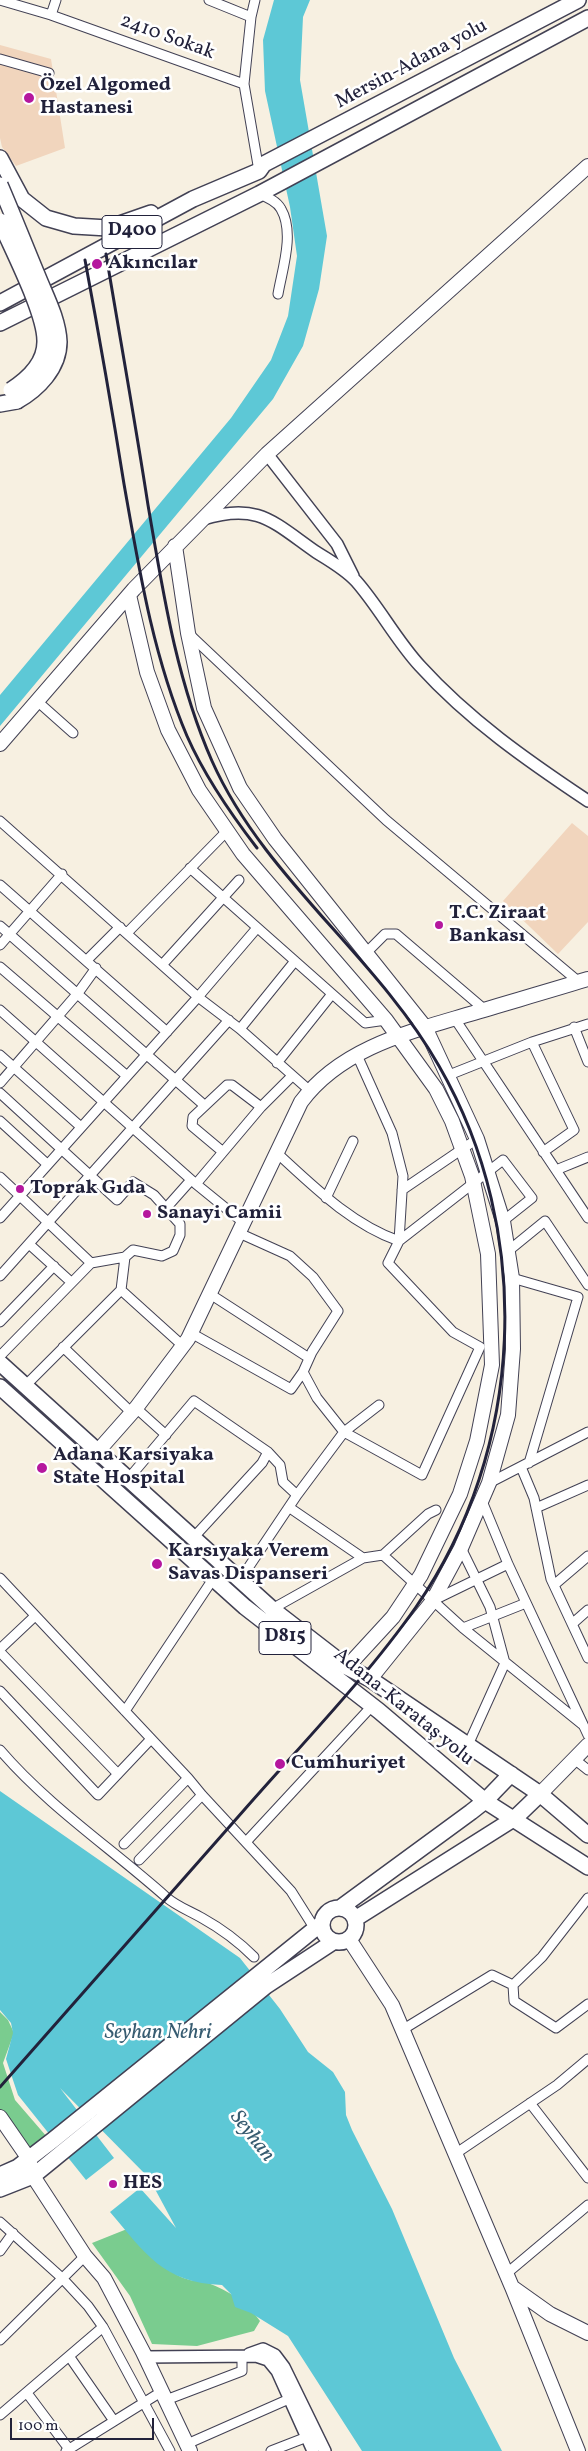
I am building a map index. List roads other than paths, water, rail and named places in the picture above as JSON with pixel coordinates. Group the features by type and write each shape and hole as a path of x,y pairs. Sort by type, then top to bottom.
{"main road":[{"name":"Mersin-Adana yolu","path":"262,168 578,0"},
{"name":"D400","path":"0,324 90,277 259,194 588,18"},
{"path":"0,158 22,200 46,218 74,226 108,228 192,199"},
{"path":"0,744 128,595 267,454 588,167"},
{"name":"D400","path":"0,303 192,199 262,168"},
{"path":"0,185 51,309 59,343 54,363 44,381 32,392 9,395"},
{"path":"0,221 40,315 46,343 42,357 34,371 0,404"},
{"path":"0,335 90,277"},
{"path":"175,546 188,633 204,708 240,788 275,839 425,1027 449,1075 477,1139 503,1221 512,1278 513,1349 508,1415 489,1484 461,1548 432,1602 370,1680"},
{"path":"128,595 147,672 168,730 199,790 226,832 282,902 386,1020 436,1089 462,1148 473,1182 488,1254 492,1365 477,1441 460,1494 414,1585 393,1617 347,1667"},
{"path":"98,1451 134,1410 191,1333 276,1153 301,1102 309,1090 338,1066 398,1036 584,981"},
{"name":"Adana-Karataş yolu","path":"0,1363 194,1537 272,1610 347,1667 370,1680 540,1794 588,1835"},
{"name":"Adana-Karataş yolu","path":"0,1387 245,1607 372,1706 485,1801 515,1818 588,1867"},
{"path":"355,1919 515,1818 588,1745"},
{"path":"0,2189 33,2176 57,2146 262,1981 318,1926 326,1914 340,1908 485,1801 510,1774"},
{"path":"318,1926 333,1942 339,1943 349,1939 356,1930 355,1919 349,1911 340,1908"},
{"path":"349,1939 392,2005 512,2287 578,2451"},
{"path":"262,1981 333,1942"},
{"path":"0,2117 5,2133 29,2159 33,2176 85,2256 104,2278 145,2357 188,2449"},
{"path":"0,2175 9,2173 29,2159 57,2146"},
{"path":"512,2287 550,2314 588,2333"}],"street":[{"name":"2410 Sokak","path":"0,0 51,15 244,84"},
{"path":"51,15 56,0"},
{"path":"209,0 251,17"},
{"path":"255,0 251,17 244,84 262,168"},
{"path":"0,59 49,73"},
{"path":"259,194 272,199 281,209 286,224 286,241 278,294"},
{"path":"267,454 337,544 355,580 419,666 496,738 588,802"},
{"path":"201,519 226,512 254,514 270,519 355,580"},
{"path":"188,633 386,820 584,981"},
{"path":"37,701 73,733"},
{"path":"0,821 62,874 198,997 240,1028 309,1090"},
{"path":"87,960 124,930 226,832"},
{"path":"190,868 365,1023 386,1020"},
{"path":"0,945 62,874"},
{"path":"162,965 239,880"},
{"path":"0,885 167,1032"},
{"path":"0,926 204,1105"},
{"path":"0,1218 167,1032 257,928"},
{"path":"367,952 385,934 396,934 485,1010"},
{"path":"240,1028 294,961"},
{"path":"0,966 127,1076"},
{"path":"0,1083 78,993 96,968"},
{"path":"277,1063 332,994"},
{"path":"0,1010 194,1182 241,1228 290,1256 313,1277 338,1311 309,1358 303,1372 291,1388 191,1333"},
{"path":"455,1018 587,1215"},
{"path":"0,1276 176,1082 229,1020"},
{"path":"449,1075 482,1060 588,1024"},
{"path":"574,1028 588,1062"},
{"path":"532,1042 574,1130 543,1152"},
{"path":"0,1055 81,1127"},
{"path":"303,1372 317,1398 344,1432 422,1475 480,1347 453,1332 388,1263 399,1241 403,1176 392,1133 357,1055"},
{"path":"167,1207 194,1182 261,1107 292,1076"},
{"path":"222,1152 192,1126 193,1117 227,1085 232,1085 261,1107"},
{"path":"0,1093 117,1200 133,1182 154,1195 167,1207 180,1224 180,1235 173,1251 162,1256 133,1250 125,1257 90,1263 0,1356"},
{"path":"0,1121 47,1164"},
{"path":"402,1190 477,1139"},
{"path":"326,1198 353,1141"},
{"path":"276,1153 326,1198 376,1233 399,1241"},
{"path":"556,1170 588,1157"},
{"path":"399,1241 503,1160 532,1198 503,1221"},
{"path":"0,1177 90,1263"},
{"path":"507,1252 545,1221 588,1285"},
{"path":"29,1244 71,1282"},
{"path":"25,1386 121,1290 125,1257"},
{"path":"0,1322 54,1266"},
{"path":"512,1278 578,1296 525,1465 554,1585 588,1658"},
{"path":"121,1290 183,1346"},
{"path":"210,1294 309,1358"},
{"path":"63,1347 134,1410 166,1435"},
{"path":"129,1478 194,1401 268,1452 280,1466 283,1482 297,1495"},
{"path":"240,1580 297,1495 344,1432 379,1405"},
{"path":"489,1484 588,1432"},
{"path":"194,1537 262,1463 268,1452"},
{"path":"536,1508 588,1485"},
{"path":"482,1501 508,1564 588,1735"},
{"path":"290,1508 363,1558"},
{"path":"272,1610 363,1558 383,1555 428,1514 436,1510"},
{"path":"461,1548 490,1607 505,1663 468,1745"},
{"path":"383,1555 432,1602 583,1725"},
{"path":"554,1585 588,1556"},
{"path":"432,1602 508,1564"},
{"path":"0,1578 188,1778 291,1891 318,1926"},
{"path":"125,1711 213,1579"},
{"path":"463,1628 526,1603"},
{"path":"572,1624 588,1610"},
{"path":"35,1616 0,1650 118,1774"},
{"path":"0,1691 98,1795 152,1739"},
{"path":"246,1842 372,1706"},
{"path":"0,1750 13,1766 118,1859 157,1887 166,1897 220,1929 254,1957"},
{"path":"573,1758 588,1770"},
{"path":"124,1844 188,1778"},
{"path":"139,1860 202,1795"},
{"path":"588,1898 542,1957 513,1985 514,2001 556,2028 588,2004"},
{"path":"402,2030 492,1975 513,1985"},
{"path":"455,2154 557,2085 588,2059"},
{"path":"530,2104 588,2178"},
{"path":"506,2274 588,2205"},
{"path":"0,2222 62,2278 88,2306 103,2327 170,2451"},
{"path":"0,2251 13,2233"},
{"path":"0,2340 85,2256"},
{"path":"0,2414 103,2327"},
{"path":"242,2356 263,2349 276,2355 326,2451"},
{"path":"69,2356 114,2421"},
{"path":"27,2393 67,2450 142,2402 242,2371 242,2356"},
{"path":"145,2357 256,2356 268,2360 276,2371 313,2451"},
{"path":"188,2449 289,2399"},
{"path":"271,2451 307,2437"}],"water":[{"path":"274,0 310,0 303,17 300,80 327,236 319,289 303,346 273,399 0,726 0,695 231,418 271,360 288,316 297,256 290,207 265,91 263,40"},
{"path":"0,1791 240,1958 280,2009 308,2052 333,2072 345,2092 346,2115 352,2130 392,2209 454,2358 502,2451 362,2451 288,2336 251,2313 235,2307 231,2294 222,2285 185,2279 157,2263 145,2253 110,2212 140,2188 176,2228 149,2178 60,2088 114,2158 86,2180 18,2095 6,2059 13,2033 11,2023 0,2010"}],"railway":[{"path":"0,2087 333,1710 397,1633 416,1607 452,1545 479,1480 496,1411 504,1340 503,1269 491,1198 470,1130 439,1066 413,1026 384,988 290,880 261,842 234,803 212,761 200,730 180,667 165,603 106,254"},
{"path":"85,260 135,548 148,612 165,675 187,736 202,766 228,808 257,848"}],"place":[{"name":"Özel Algomed Hastanesi","path":"29,98"},
{"name":"Akıncılar","path":"97,264"},
{"name":"T.C. Ziraat Bankası","path":"439,925"},
{"name":"Toprak Gıda","path":"20,1189"},
{"name":"Sanayi Camii","path":"147,1214"},
{"name":"Adana Karsiyaka State Hospital","path":"42,1468"},
{"name":"Karsıyaka Verem Savas Dispanseri","path":"157,1564"},
{"name":"Cumhuriyet","path":"280,1764"},
{"name":"HES","path":"113,2184"}],"water label":[{"name":"Seyhan Nehri","path":"158,2034"},
{"name":"Seyhan","path":"251,2137"}]}
